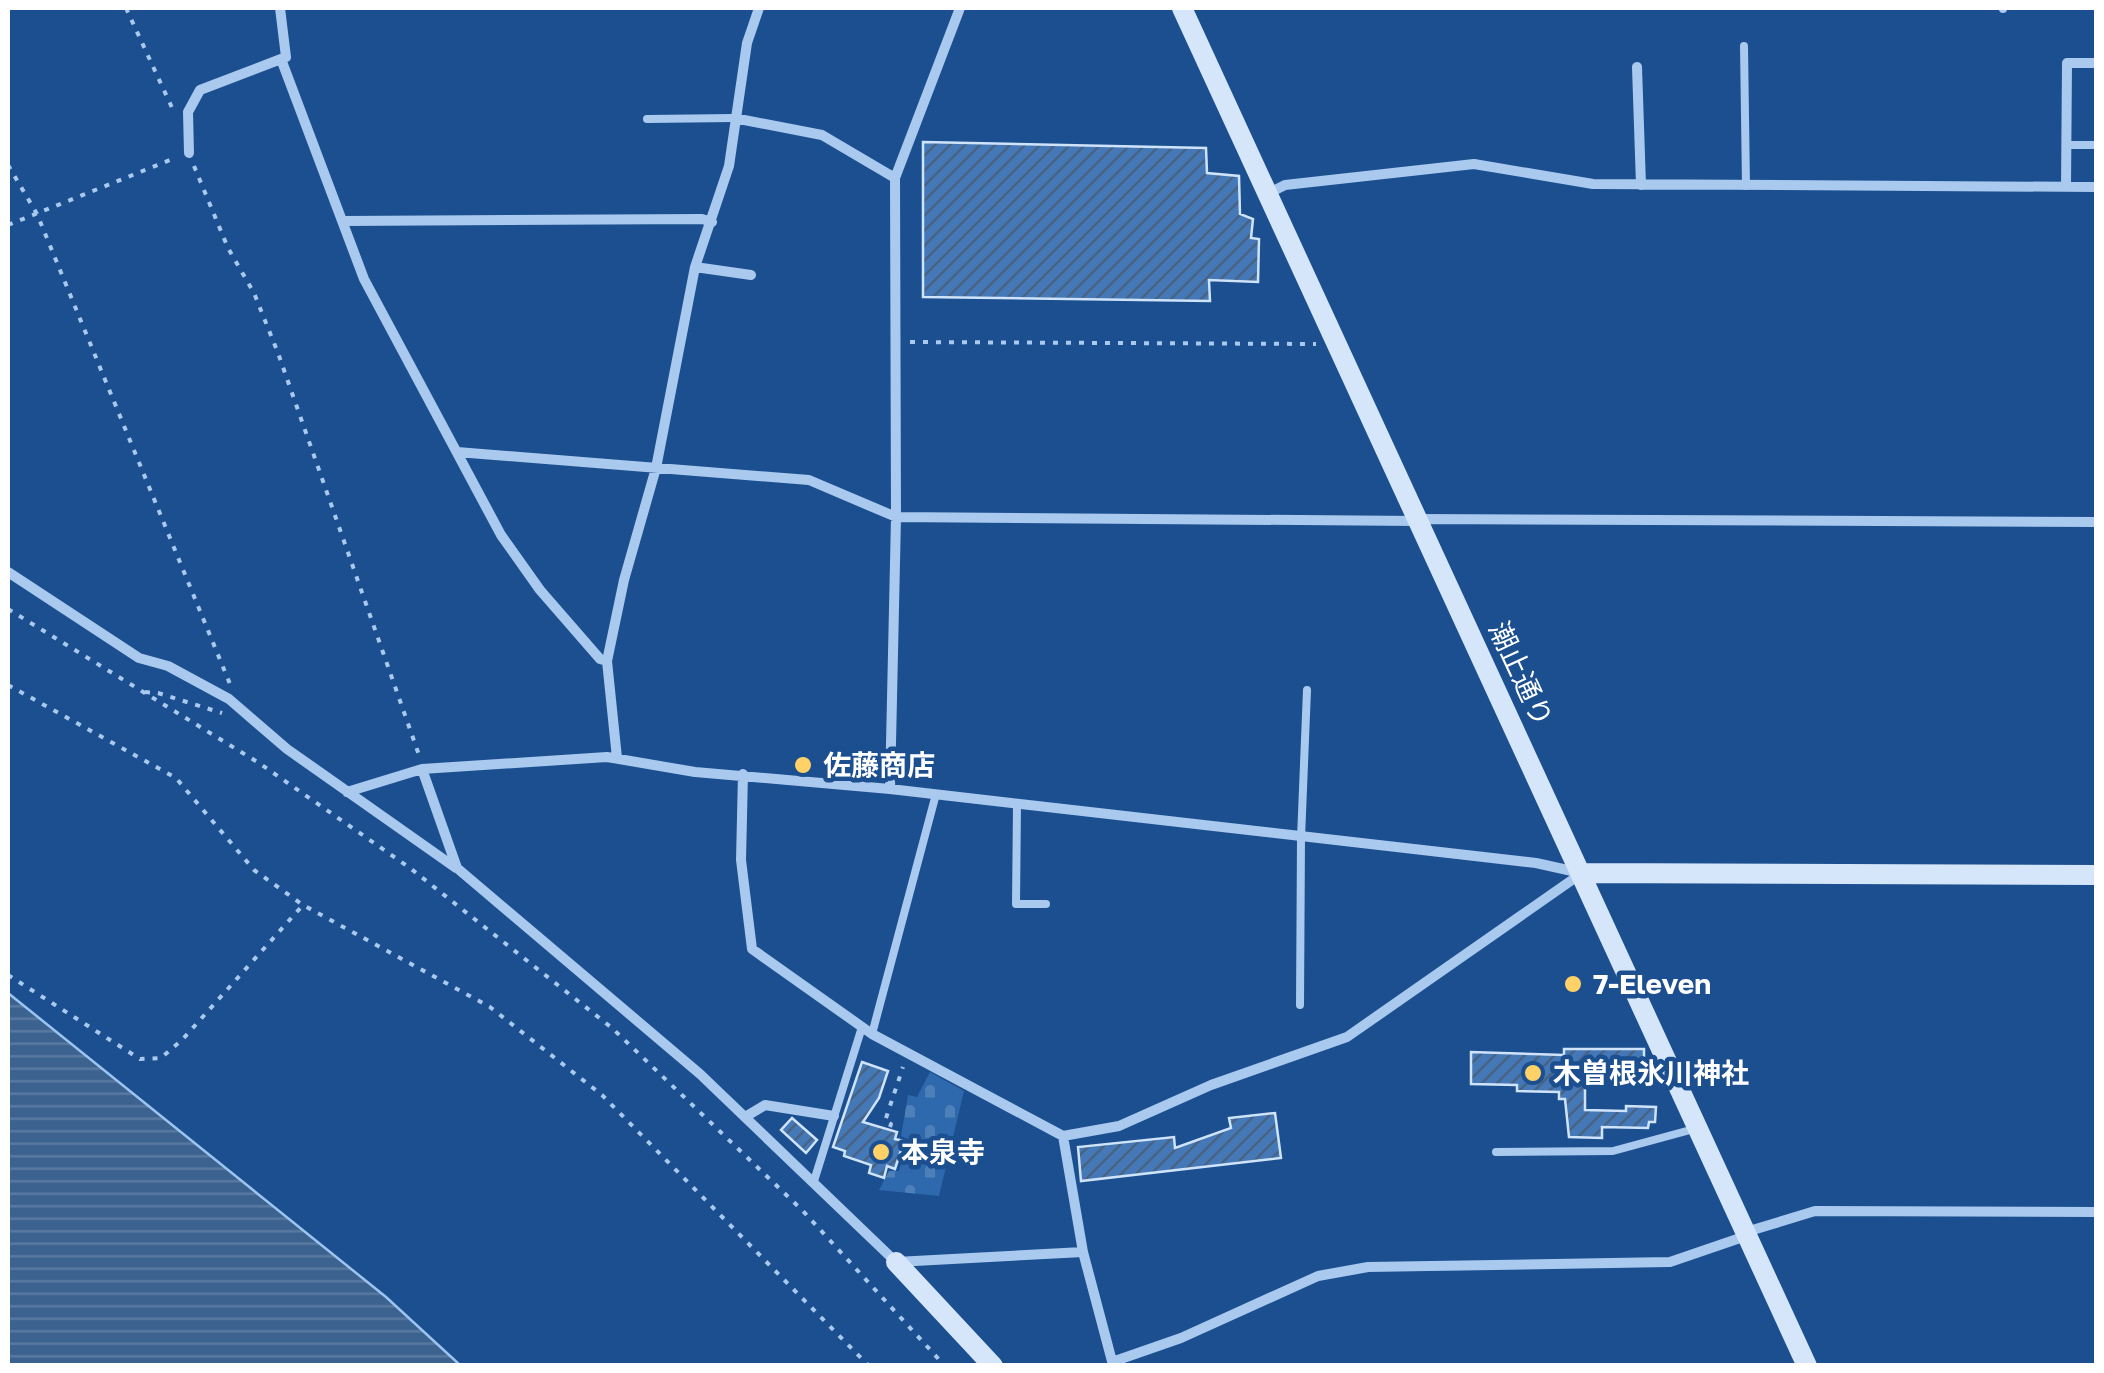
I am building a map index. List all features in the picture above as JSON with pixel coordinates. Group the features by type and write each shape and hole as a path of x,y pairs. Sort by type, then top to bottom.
{"street":[{"path":"188,153 188,112 200,90 286,56 280,8"},
{"path":"618,758 607,661 624,580 656,468 695,268 729,166 747,43 758,8"},
{"path":"890,788 896,517 895,178 960,8"},
{"name":"潮止通り","path":"1182,8 1808,1366"},
{"path":"281,59 364,279 457,452 511,549 540,590 600,658 607,661"},
{"path":"2066,187 2066,63 2096,63"},
{"path":"1638,67 1641,185"},
{"path":"734,118 822,135 895,178"},
{"path":"1269,193 1286,185 1474,164 1593,184 2096,188"},
{"path":"342,221 712,222"},
{"path":"695,268 751,275"},
{"path":"457,452 809,480 896,517 2096,522"},
{"path":"8,572 138,658 168,666 228,699 238,713 457,868 584,973 745,1116 896,1262 993,1366"},
{"path":"348,792 422,769 618,758 695,772 890,788 1536,863 1582,873 2096,875"},
{"path":"422,769 457,868"},
{"path":"743,774 741,860 752,949 867,1030 1064,1136 1120,1126 1210,1085 1346,1037 1582,873"},
{"path":"745,1116 765,1105 834,1116"},
{"path":"1064,1136 1082,1252 1113,1364 1318,1276 1368,1266 1670,1262 1815,1210 2096,1212"},
{"path":"896,1262 1082,1252"}],"lane":[{"path":"1744,46 1746,186"},
{"path":"647,120 734,118"},
{"path":"2067,145 2096,145"},
{"path":"1300,1005 1306,690"},
{"path":"814,1181 867,1030 936,794"},
{"path":"1017,804 1016,904 1046,904"},
{"path":"1496,1152 1613,1151 1699,1128"}],"path":[{"path":"126,8 170,104"},
{"path":"8,225 188,153 272,338 422,769"},
{"path":"8,166 38,214 238,713"},
{"path":"896,342 1338,344"},
{"path":"8,609 259,763 410,868 612,1028 803,1211 946,1366"},
{"path":"8,684 176,778 254,870 304,905 490,1007 602,1095 869,1366"},
{"path":"142,692 238,713"},
{"path":"8,975 140,1060 160,1058 182,1040 304,905"},
{"path":"890,1127 885,1120 908,1053"}],"green space":[{"path":"930,1072 964,1091 939,1196 879,1190 889,1171 899,1171 908,1139 901,1136 908,1095 917,1097"}],"shaded area":[{"path":"8,993 386,1297 460,1365 8,1365"}],"building":[{"path":"923,142 1206,148 1207,173 1239,176 1240,214 1253,219 1251,238 1259,239 1258,282 1209,280 1210,301 923,297"},
{"path":"1564,1049 1644,1049 1644,1072 1585,1071 1585,1110 1656,1107 1655,1122 1649,1122 1648,1128 1602,1127 1602,1138 1569,1137 1565,1099 1559,1099 1559,1092 1517,1091 1517,1085 1471,1084 1471,1052 1564,1055"},
{"path":"862,1062 888,1071 879,1098 863,1122 897,1132 895,1139 904,1141 895,1169 887,1166 884,1178 869,1173 871,1165 844,1156 845,1151 833,1147"},
{"path":"1275,1113 1281,1158 1081,1181 1078,1147 1174,1137 1175,1148 1231,1128 1229,1118"},
{"path":"792,1118 817,1140 806,1153 781,1130"}],"place":[{"name":"佐藤商店","path":"803,765"},
{"name":"7-Eleven","path":"1573,984"},
{"name":"木曽根氷川神社","path":"1533,1073"},
{"name":"本泉寺","path":"881,1152"}]}
